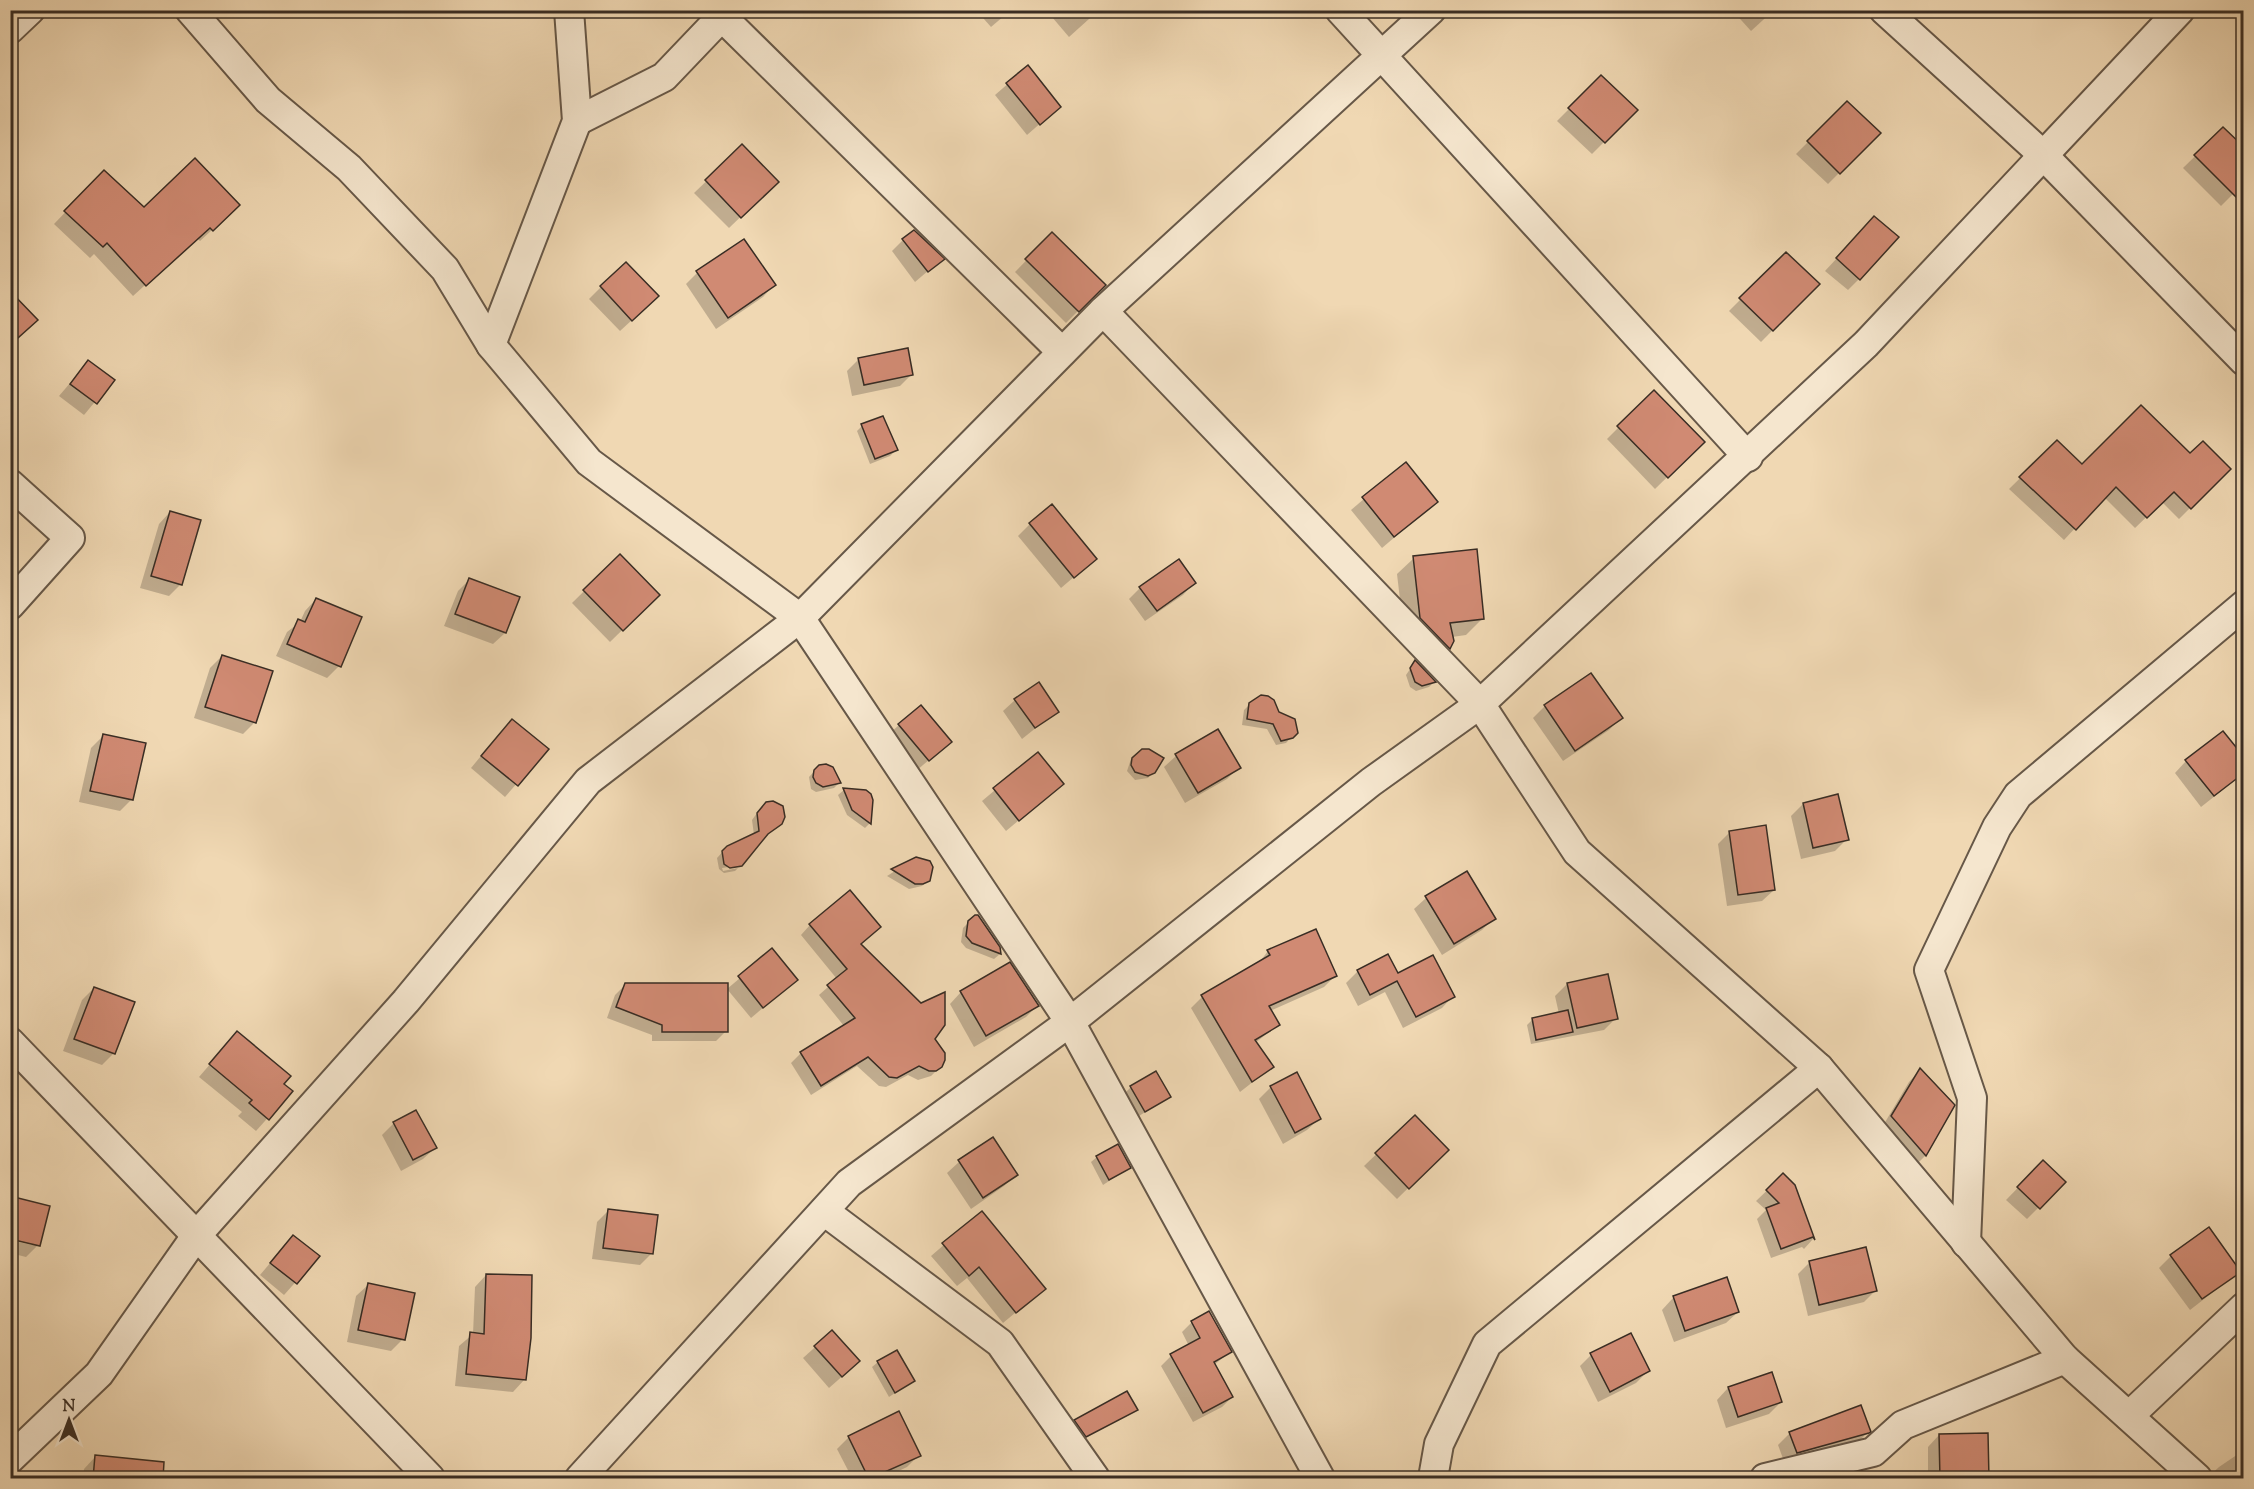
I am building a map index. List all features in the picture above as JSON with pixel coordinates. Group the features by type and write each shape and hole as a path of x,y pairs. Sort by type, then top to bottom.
{"street":[{"path":"190,10 268,100 349,168 445,269 491,345 589,462 800,618 1070,1022 1320,1479"},
{"path":"491,345 577,121 569,10"},
{"path":"1340,10 1748,457"},
{"path":"10,1459 99,1374 196,1236 406,1001 588,781 800,618 1103,311 1431,10"},
{"path":"1884,10 2042,154 2244,361"},
{"path":"580,1479 849,1183 1070,1022 1371,782 1480,704 1748,457 1866,344 2042,154 2180,10"},
{"path":"577,121 664,77 722,12 1062,352"},
{"path":"1103,311 1480,704 1577,852 1819,1068 2065,1359 2197,1479"},
{"path":"10,484 70,538 10,605"},
{"path":"1966,1243 1972,1098 1929,970 1996,827 2019,795 2244,605"},
{"path":"10,1042 430,1479"},
{"path":"1433,1479 1439,1444 1487,1344 1819,1068"},
{"path":"824,1210 1000,1343 1095,1479"},
{"path":"2129,1416 2244,1307"},
{"path":"1765,1479 1873,1452 1903,1425 2065,1359"}],"building":[{"path":"1028,65 1061,107 1040,125 1006,83"},
{"path":"1601,75 1638,110 1605,143 1568,108"},
{"path":"1847,101 1881,133 1840,174 1807,141"},
{"path":"2223,127 2244,147 2244,205 2194,155"},
{"path":"742,144 779,182 741,218 705,180"},
{"path":"195,158 240,205 213,231 210,228 146,286 107,243 103,247 64,211 104,170 144,207"},
{"path":"1874,216 1899,237 1860,280 1836,258"},
{"path":"914,230 945,259 928,272 902,239"},
{"path":"1052,232 1106,285 1079,312 1025,259"},
{"path":"744,239 776,285 728,318 696,271"},
{"path":"1786,252 1820,284 1773,331 1739,298"},
{"path":"626,262 659,296 632,321 600,286"},
{"path":"10,291 38,320 10,345"},
{"path":"908,348 913,375 864,385 858,358"},
{"path":"88,360 115,380 97,404 70,384"},
{"path":"1654,390 1705,442 1668,478 1617,426"},
{"path":"2141,405 2190,453 2203,441 2231,469 2191,509 2174,492 2147,518 2116,487 2076,530 2019,477 2057,440 2082,464"},
{"path":"883,416 898,450 875,459 861,424"},
{"path":"1406,462 1438,502 1394,537 1362,497"},
{"path":"1052,504 1097,559 1074,578 1029,523"},
{"path":"170,511 201,520 182,585 151,576"},
{"path":"1477,549 1484,619 1450,623 1454,641 1450,649 1420,618 1413,556"},
{"path":"620,554 660,595 623,631 583,590"},
{"path":"1179,559 1196,583 1157,611 1139,587"},
{"path":"469,578 520,597 506,633 455,614"},
{"path":"316,598 362,617 341,667 287,644 298,619 305,622"},
{"path":"222,655 273,671 256,723 205,707"},
{"path":"1415,660 1436,682 1422,686 1415,682 1410,668"},
{"path":"1591,673 1623,718 1575,751 1544,705"},
{"path":"1039,682 1059,712 1035,728 1014,699"},
{"path":"1261,695 1274,700 1279,712 1295,719 1298,733 1293,738 1281,741 1273,724 1247,719 1249,703"},
{"path":"921,705 952,742 929,761 898,724"},
{"path":"512,719 549,749 518,786 481,756"},
{"path":"1218,729 1241,768 1198,793 1175,754"},
{"path":"2223,731 2244,757 2244,773 2214,796 2185,760"},
{"path":"103,734 146,743 133,800 90,791"},
{"path":"1142,749 1149,749 1164,758 1155,773 1148,776 1135,772 1131,765 1132,758"},
{"path":"1038,752 1064,784 1019,821 993,788"},
{"path":"826,764 833,767 841,783 823,787 816,783 813,777 814,770 819,765"},
{"path":"843,788 866,790 871,794 873,800 871,824 852,810"},
{"path":"1838,794 1849,840 1813,848 1803,803"},
{"path":"773,801 783,806 785,817 782,824 768,834 742,866 730,868 724,864 722,851 727,846 759,831 757,813 766,802"},
{"path":"1766,825 1775,890 1738,895 1729,831"},
{"path":"916,857 930,861 933,867 930,881 923,884 915,884 891,869"},
{"path":"1467,871 1496,919 1454,944 1425,896"},
{"path":"850,890 881,927 861,944 921,1003 945,992 945,1025 935,1039 945,1053 945,1060 942,1067 936,1071 929,1071 919,1066 897,1078 889,1077 868,1057 821,1086 800,1052 855,1018 827,985 847,969 809,924"},
{"path":"978,915 1000,947 1001,954 972,943 966,936 968,921"},
{"path":"1316,929 1337,976 1269,1006 1280,1025 1255,1040 1274,1067 1252,1082 1201,995 1270,955 1267,950"},
{"path":"772,948 798,980 763,1008 738,976"},
{"path":"1388,954 1398,973 1433,955 1455,997 1416,1017 1397,981 1370,995 1357,970"},
{"path":"1010,962 1039,1006 986,1036 960,991"},
{"path":"1608,974 1618,1019 1577,1028 1567,983"},
{"path":"625,983 728,983 728,1032 662,1032 662,1025 616,1007"},
{"path":"94,987 135,1002 115,1054 74,1039"},
{"path":"1568,1010 1573,1032 1536,1040 1532,1018"},
{"path":"237,1031 291,1076 284,1084 293,1091 269,1120 249,1103 252,1100 209,1064"},
{"path":"1920,1068 1955,1105 1926,1156 1891,1116"},
{"path":"1156,1071 1171,1097 1145,1112 1130,1086"},
{"path":"1297,1072 1321,1119 1295,1133 1270,1086"},
{"path":"416,1110 437,1148 413,1160 393,1122"},
{"path":"1415,1115 1449,1150 1409,1189 1375,1153"},
{"path":"993,1137 1018,1175 983,1198 958,1160"},
{"path":"1118,1144 1131,1168 1109,1180 1096,1156"},
{"path":"2043,1160 2066,1182 2040,1209 2017,1187"},
{"path":"1783,1173 1795,1185 1815,1240 1813,1237 1781,1249 1766,1208 1779,1203 1766,1190"},
{"path":"10,1196 50,1206 40,1246 10,1239"},
{"path":"608,1209 658,1215 653,1254 603,1248"},
{"path":"982,1211 1046,1289 1016,1313 979,1267 969,1276 942,1243"},
{"path":"2209,1227 2241,1272 2202,1299 2170,1255"},
{"path":"293,1235 320,1256 297,1284 270,1263"},
{"path":"1866,1247 1877,1291 1819,1305 1809,1261"},
{"path":"486,1274 532,1275 531,1338 526,1380 466,1374 470,1332 484,1334"},
{"path":"1727,1277 1739,1312 1685,1331 1673,1296"},
{"path":"368,1283 415,1293 405,1340 358,1330"},
{"path":"1209,1311 1232,1352 1214,1362 1233,1397 1203,1413 1170,1354 1200,1338 1191,1321"},
{"path":"832,1330 860,1361 842,1377 814,1346"},
{"path":"1631,1333 1650,1371 1610,1392 1590,1353"},
{"path":"897,1350 915,1381 895,1393 877,1361"},
{"path":"1772,1372 1782,1402 1738,1417 1728,1387"},
{"path":"1127,1391 1138,1410 1086,1437 1074,1420"},
{"path":"1861,1405 1871,1432 1797,1453 1789,1432"},
{"path":"899,1411 921,1456 869,1479 848,1436"},
{"path":"1988,1433 1989,1479 1940,1479 1939,1434"},
{"path":"95,1455 164,1462 163,1479 93,1479"}]}
